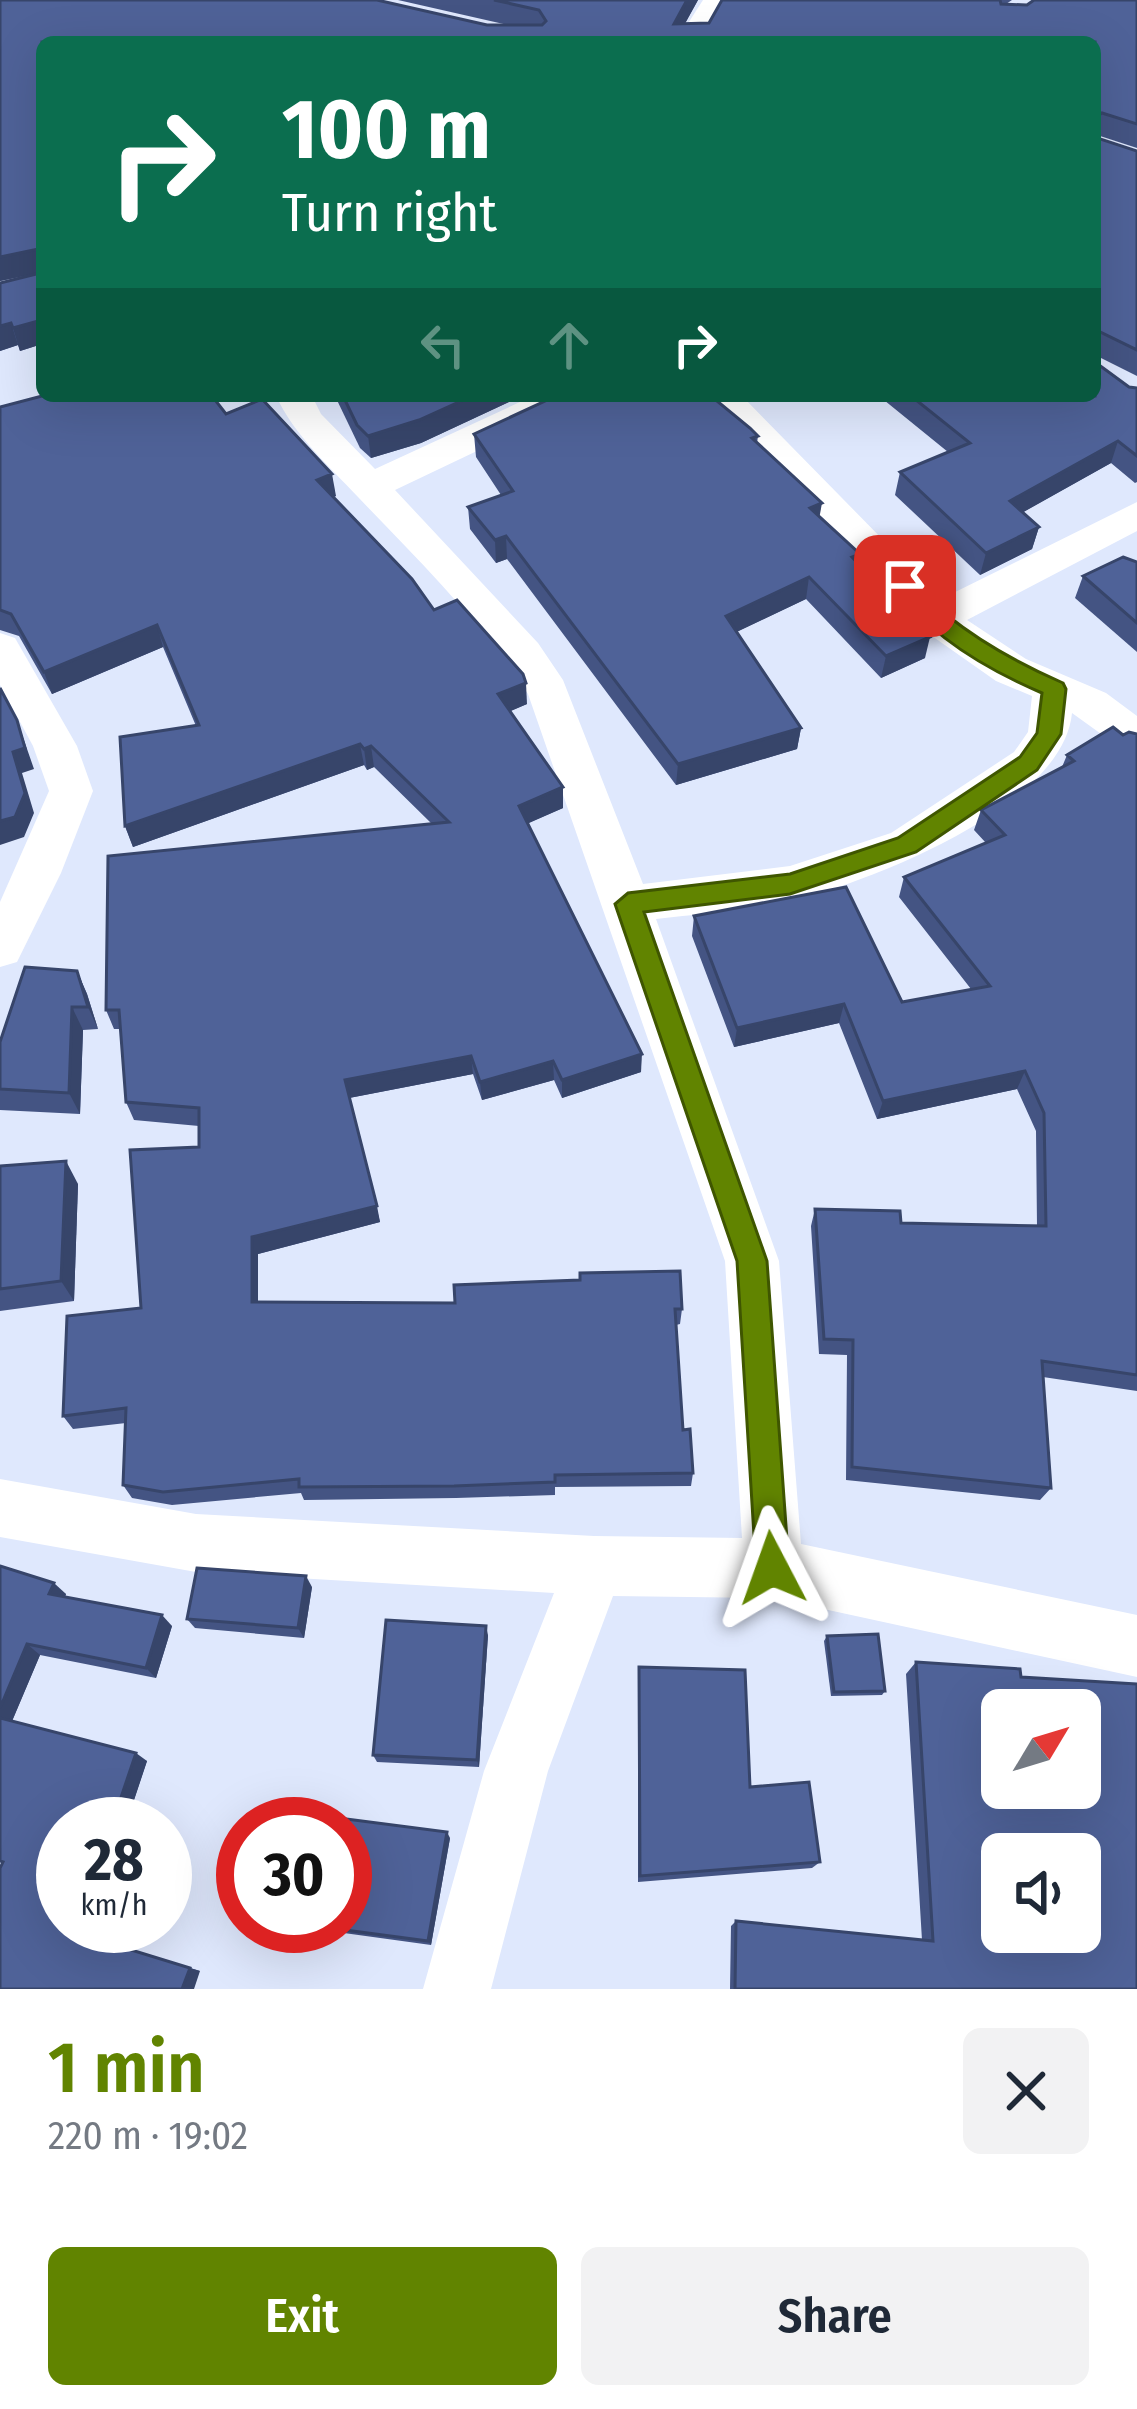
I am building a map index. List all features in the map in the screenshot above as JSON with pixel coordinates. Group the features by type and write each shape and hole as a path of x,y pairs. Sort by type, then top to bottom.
{"street":[{"path":"694,36 718,0"},
{"path":"297,402 305,419 373,484 523,653 548,692 628,904 752,1261 772,1568"},
{"path":"373,484 550,402"},
{"path":"727,402 936,620 1011,670 1130,723"},
{"path":"936,620 1109,549 1137,515"},
{"path":"0,648 55,746 71,791 0,948"},
{"path":"628,904 790,884 907,845 1028,764 1049,734 1054,689"},
{"path":"0,1508 196,1543 594,1566 772,1568 1137,1646"},
{"path":"458,1989 516,1771 594,1566"}],"building":[{"path":"0,0 377,0 487,25 542,25 546,21 539,10 494,0 687,0 674,24 709,23 722,0 1000,0 1001,4 1027,5 1034,0 1137,0 1137,124 1101,114 1101,36 36,36 36,249 0,257"},
{"path":"1101,139 1137,151 1137,350 1101,332"},
{"path":"36,274 36,322 0,326 0,283"},
{"path":"1101,366 1137,388 1137,456 1118,441 1010,501 1039,527 986,553 900,472 970,443 919,402 1101,402"},
{"path":"36,398 36,402 217,402 226,414 265,402 332,474 317,480 412,579 434,610 457,600 523,674 526,683 498,694 563,787 519,806 642,1054 562,1080 553,1061 480,1082 471,1056 345,1080 377,1206 252,1237 252,1302 455,1303 454,1285 580,1280 580,1273 680,1271 682,1309 675,1309 683,1430 690,1429 693,1473 555,1475 555,1482 454,1486 299,1487 299,1479 163,1492 123,1485 126,1408 63,1416 67,1316 141,1308 130,1150 199,1147 199,1108 126,1102 119,1010 106,1010 108,856 449,822 371,746 364,749 360,744 125,826 120,737 199,725 157,625 44,672 11,614 0,610 0,407"},
{"path":"346,402 459,402 368,436"},
{"path":"543,402 718,402 822,503 810,508 860,554 852,557 930,637 886,656 809,577 726,616 801,728 678,764 506,536 495,540 468,507 513,491 474,434"},
{"path":"1123,557 1137,562 1137,623 1083,576"},
{"path":"0,688 25,748 13,752 25,793 15,817 0,821"},
{"path":"1113,727 1123,735 1137,734 1137,1375 1042,1361 1051,1488 852,1467 853,1340 824,1339 815,1209 900,1211 901,1223 1046,1226 1044,1113 1025,1071 883,1101 844,1004 737,1028 694,916 846,887 902,1002 990,986 904,877 1005,835 981,810 1074,761 1067,755"},
{"path":"25,967 77,971 88,1007 72,1007 69,1093 0,1089 0,1042"},
{"path":"66,1161 61,1281 0,1289 0,1166"},
{"path":"0,1566 54,1583 49,1594 162,1615 146,1668 27,1644 0,1708"},
{"path":"197,1568 306,1576 298,1628 187,1619"},
{"path":"386,1620 486,1626 477,1760 373,1755"},
{"path":"878,1634 885,1691 834,1692 827,1636"},
{"path":"916,1662 1020,1669 1021,1677 1137,1684 1137,1989 735,1989 736,1921 933,1941"},
{"path":"639,1667 745,1670 750,1787 809,1782 820,1862 640,1876"},
{"path":"0,1718 136,1753 121,1797 36,1797 36,1953 141,1953 190,1968 182,1989 0,1989"},
{"path":"372,1822 447,1832 428,1941 372,1934"}],"route":[{"path":"772,1568 752,1261 628,904 790,884 907,845 1028,764 1049,734 1054,689 1011,670 936,620 905,586"}]}
